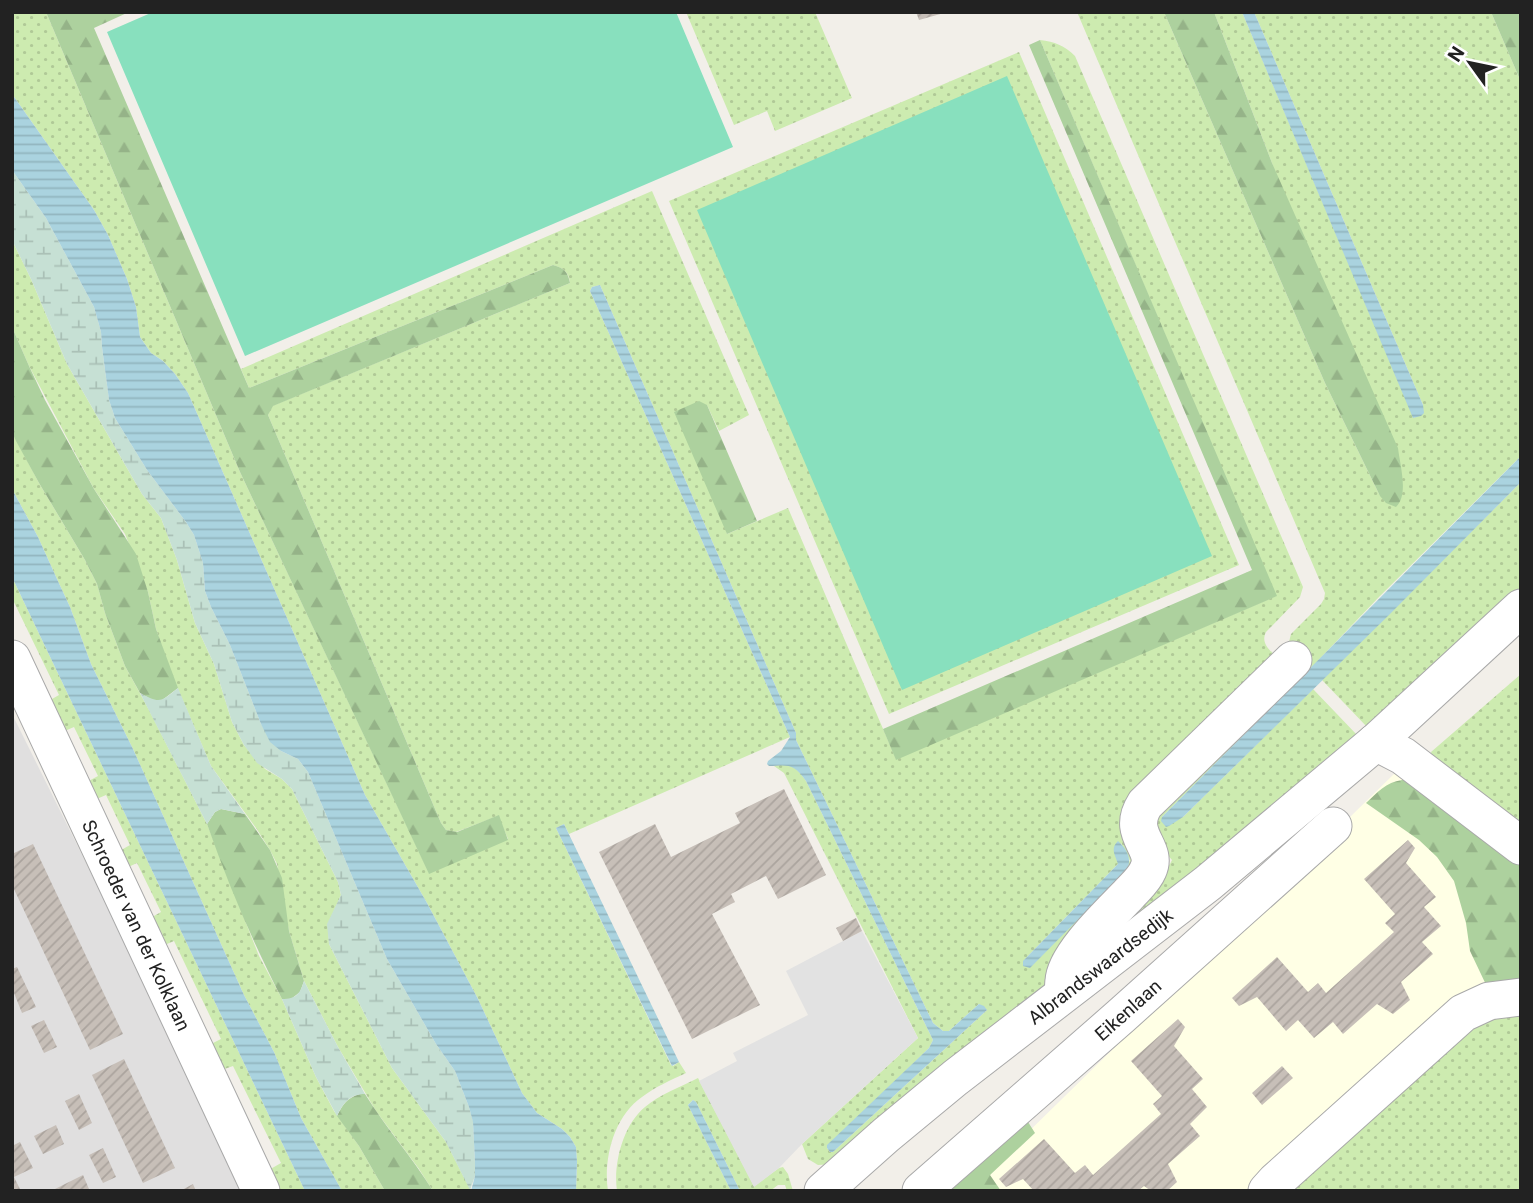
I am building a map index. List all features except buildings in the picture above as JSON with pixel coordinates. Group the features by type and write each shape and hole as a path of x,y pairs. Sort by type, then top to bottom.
{"street":[{"name":"Albrandswaardsedijk","path":"823,1191 955,1078 1208,883 1376,742 1521,608"},
{"path":"1065,992 1067,969 1077,953 1150,867 1150,856 1138,829 1140,812 1145,804 1293,660"},
{"name":"Schroeder van der Kolklaan","path":"13,664 261,1191"},
{"path":"1376,742 1403,756 1521,846"},
{"name":"Eikenlaan","path":"921,1191 1334,826"},
{"path":"1267,1191 1463,1013 1489,1001 1521,997"}],"shaded area":[{"path":"12,714 21,732 249,1191 12,1191"},
{"path":"1395,773 1521,866 1521,1191 968,1191"},
{"path":"862,931 918,1038 779,1168 754,1187 699,1081 737,1061 733,1053 808,1015 786,971"}],"green space":[{"path":"12,12 46,12 240,472 429,873 508,839 498,816 456,832 446,830 441,823 268,415 272,406 570,283 567,273 553,265 249,388 241,369 652,191 749,415 719,431 707,405 727,534 788,508 896,759 1276,596 1040,40 1059,45 1075,56 1303,587 1300,597 1266,632 1264,640 1267,647 1279,659 1135,804 1139,859 1043,991 835,1164 818,1165 808,1159 802,1144 918,1038 784,773 774,766 793,767 806,781 933,1040 929,1048 827,1148 830,1152 987,1010 979,1004 949,1031 943,1031 933,1023 796,740 796,733 600,285 592,287 590,291 790,737 569,834 564,824 556,828 671,1065 679,1062 686,1073 647,1093 624,1115 609,1152 608,1191 576,1191 576,1147 562,1129 537,1113 522,1093 478,999 365,795 188,393 175,374 151,353 140,337 136,307 108,235 94,210 12,94","holes":["1121,843 1130,861 1023,961 1118,864"]},
{"path":"46,12 129,12 94,28 249,388 553,265 567,273 570,283 273,406 268,415 441,823 446,830 457,832 499,815 508,840 429,874 240,472"},
{"path":"153,12 676,12 733,147 245,356 107,32"},
{"path":"686,12 815,12 852,98 775,131 767,111 734,125"},
{"path":"1077,12 1164,12 1325,383 1380,496 1272,163 1214,12 1242,12 1414,418 1423,405 1254,12 1491,12 1521,82 1521,456 1309,670 1289,642 1291,634 1321,604 1325,593"},
{"path":"1164,12 1214,12 1272,163 1398,448 1403,488 1396,507 1386,503 1380,496 1325,383"},
{"path":"1491,12 1521,12 1521,82"},
{"path":"1040,40 1277,596 896,760 883,729 1252,570 1029,45"},
{"path":"1019,52 1239,565 889,714 669,201"},
{"path":"1007,76 1212,556 902,690 697,210"},
{"path":"12,170 46,218 94,307 101,332 109,400 115,418 147,470 194,535 203,563 205,591 261,724 281,751 298,759 308,772 387,959 436,1044 455,1071 473,1121 475,1176 470,1190 446,1142 392,1068 329,944 327,924 341,895 338,882 292,789 257,763 244,745 232,722 214,664 195,623 177,560 161,518 142,494 67,364 12,240"},
{"path":"12,240 67,364 142,494 161,518 177,560 195,623 214,664 232,722 244,745 265,769 292,789 338,882 341,895 328,924 329,944 392,1068 446,1142 471,1191 433,1191 376,1111 338,1047 304,981 289,931 277,864 256,828 211,766 171,673 156,629 148,592 125,534 94,489 29,366 12,327"},
{"path":"12,327 45,400 94,489 136,554 156,629 178,688 161,701 154,701 140,693 125,666 97,584 12,432"},
{"path":"699,401 707,405 757,521 727,534 674,412"},
{"path":"12,432 97,584 125,666 207,824 259,956 282,999 316,1077 334,1111 359,1146 385,1191 342,1191 301,1118 274,1052 244,995 133,749 91,664 70,607 38,537 12,489"},
{"path":"1521,482 1521,591 1368,728 1322,680"},
{"path":"12,577 305,1191 276,1191 267,1171 281,1163 233,1066 219,1071 207,1046 221,1039 174,941 160,947 147,920 161,912 137,863 124,869 116,853 130,845 106,795 92,801 83,784 98,776 74,727 60,733 45,703 59,695 12,598"},
{"path":"1521,674 1521,831 1434,766 1431,752"},
{"path":"1303,676 1162,817 1183,817 1313,689 1358,736 1179,884 1083,956 1103,929 1172,860 1150,835 1148,825"},
{"path":"178,688 211,766 245,814 221,809 215,812 207,824 140,693 160,700"},
{"path":"1408,780 1521,863 1521,988 1489,991 1470,951 1466,923 1454,881 1437,857 1419,840 1366,803 1386,786"},
{"path":"221,809 245,814 270,850 282,878 289,931 304,981 300,992 291,999 282,999 271,978 215,846 207,824 215,812"},
{"path":"304,981 365,1094 348,1100 337,1116 316,1077 282,999 297,995"},
{"path":"1521,1007 1521,1191 1278,1191 1468,1021"},
{"path":"698,1078 754,1186 783,1167 793,1191 787,1191 785,1185 778,1185 770,1191 740,1191 693,1100 688,1105 731,1191 617,1191 618,1157 625,1134 637,1115 657,1098"},
{"path":"365,1094 433,1191 385,1191 359,1146 337,1116 346,1102"},
{"path":"1023,1114 1035,1133 990,1175 1001,1191 944,1191"}],"water":[{"path":"1242,12 1254,12 1423,405 1424,413 1421,416 1413,418"},
{"path":"12,94 94,210 108,235 136,307 140,337 151,353 175,374 188,393 365,795 478,999 522,1093 537,1113 562,1129 576,1147 576,1191 471,1191 475,1176 473,1122 455,1071 436,1044 387,959 308,772 298,759 270,742 261,724 205,591 203,563 194,535 147,470 115,418 109,400 101,332 94,307 46,218 12,170"},
{"path":"600,285 796,733 796,740 933,1023 943,1031 949,1031 979,1004 987,1010 833,1152 830,1152 827,1145 929,1048 933,1040 806,781 790,766 767,764 781,751 790,737 590,291 592,287"},
{"path":"1521,456 1521,482 1183,817 1166,827 1161,821 1162,817"},
{"path":"12,489 38,537 70,607 91,664 133,749 244,995 274,1052 301,1118 342,1191 305,1191 12,577"},
{"path":"564,824 679,1062 672,1066 556,828"},
{"path":"1118,841 1128,855 1126,871 1030,968 1023,966 1023,961 1118,864 1114,849"},
{"path":"693,1100 740,1191 731,1191 688,1105"}]}
